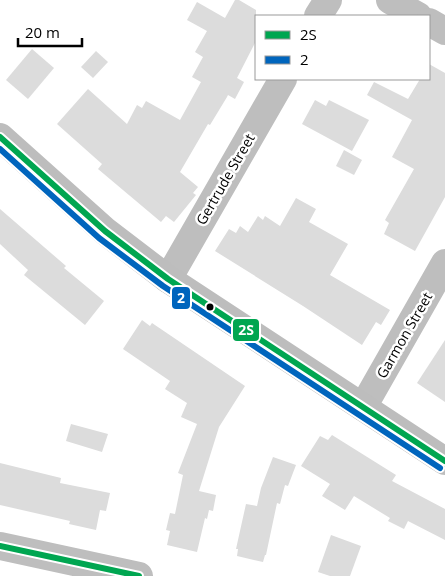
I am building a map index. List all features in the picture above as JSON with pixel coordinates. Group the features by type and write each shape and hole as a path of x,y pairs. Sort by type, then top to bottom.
{"main road":[{"path":"0,137 106,231 168,280 445,461"}],"street":[{"path":"319,15 328,0"},
{"path":"390,0 416,15"},
{"path":"430,23 445,31"},
{"name":"Gertrude Street","path":"168,280 282,80"},
{"name":"Garmon Street","path":"363,407 445,264"},
{"path":"0,546 77,570 139,576"}],"building":[{"path":"235,0 239,0 256,10 255,43 237,78 244,82 235,99 228,95 210,125 208,124 180,172 198,187 193,193 196,195 174,222 166,216 161,222 98,169 102,164 57,124 88,89 127,124 137,105 142,108 146,101 180,120 201,82 192,77 203,57 195,52 207,31 187,20 197,2 225,18"},
{"path":"32,49 54,68 28,99 6,80"},
{"path":"96,51 108,62 93,78 81,67"},
{"path":"430,65 445,73 445,197 415,251 384,234 389,223 385,220 414,169 392,157 412,120 367,95 374,82 408,99 419,80 430,80"},
{"path":"315,100 326,106 329,100 369,120 352,151 302,124"},
{"path":"344,150 362,160 354,175 336,166"},
{"path":"296,198 316,209 309,222 348,244 330,275 390,310 381,325 376,322 362,345 215,251 229,229 236,233 240,226 248,232 258,216 263,220 265,216 280,226"},
{"path":"0,209 66,266 64,268 104,301 85,325 24,275 28,270 0,244"},
{"path":"142,320 150,326 152,323 245,386 219,427 199,491 216,495 213,511 209,510 207,519 205,518 197,552 167,545 170,531 166,530 170,513 175,514 183,475 178,473 197,424 181,417 187,403 165,389 170,381 123,349"},
{"path":"445,340 445,402 417,383"},
{"path":"71,424 108,434 102,452 66,441"},
{"path":"332,435 396,475 392,481 445,509 445,540 408,521 404,529 388,521 390,518 354,496 345,510 322,496 330,484 301,466 320,436 328,440"},
{"path":"273,457 296,465 288,486 285,485 280,504 277,503 263,562 237,556 238,549 236,549 246,504 257,506 261,488"},
{"path":"0,463 61,478 60,483 110,493 106,511 100,510 96,530 69,524 70,521 0,505"},
{"path":"331,535 361,546 350,576 330,576 318,572"}],"transit line":[{"name":"2S","path":"0,137 105,231 168,279 445,461"},
{"name":"2","path":"0,149 99,238 163,286 440,468"},
{"name":"2S","path":"0,546 139,576"}]}
